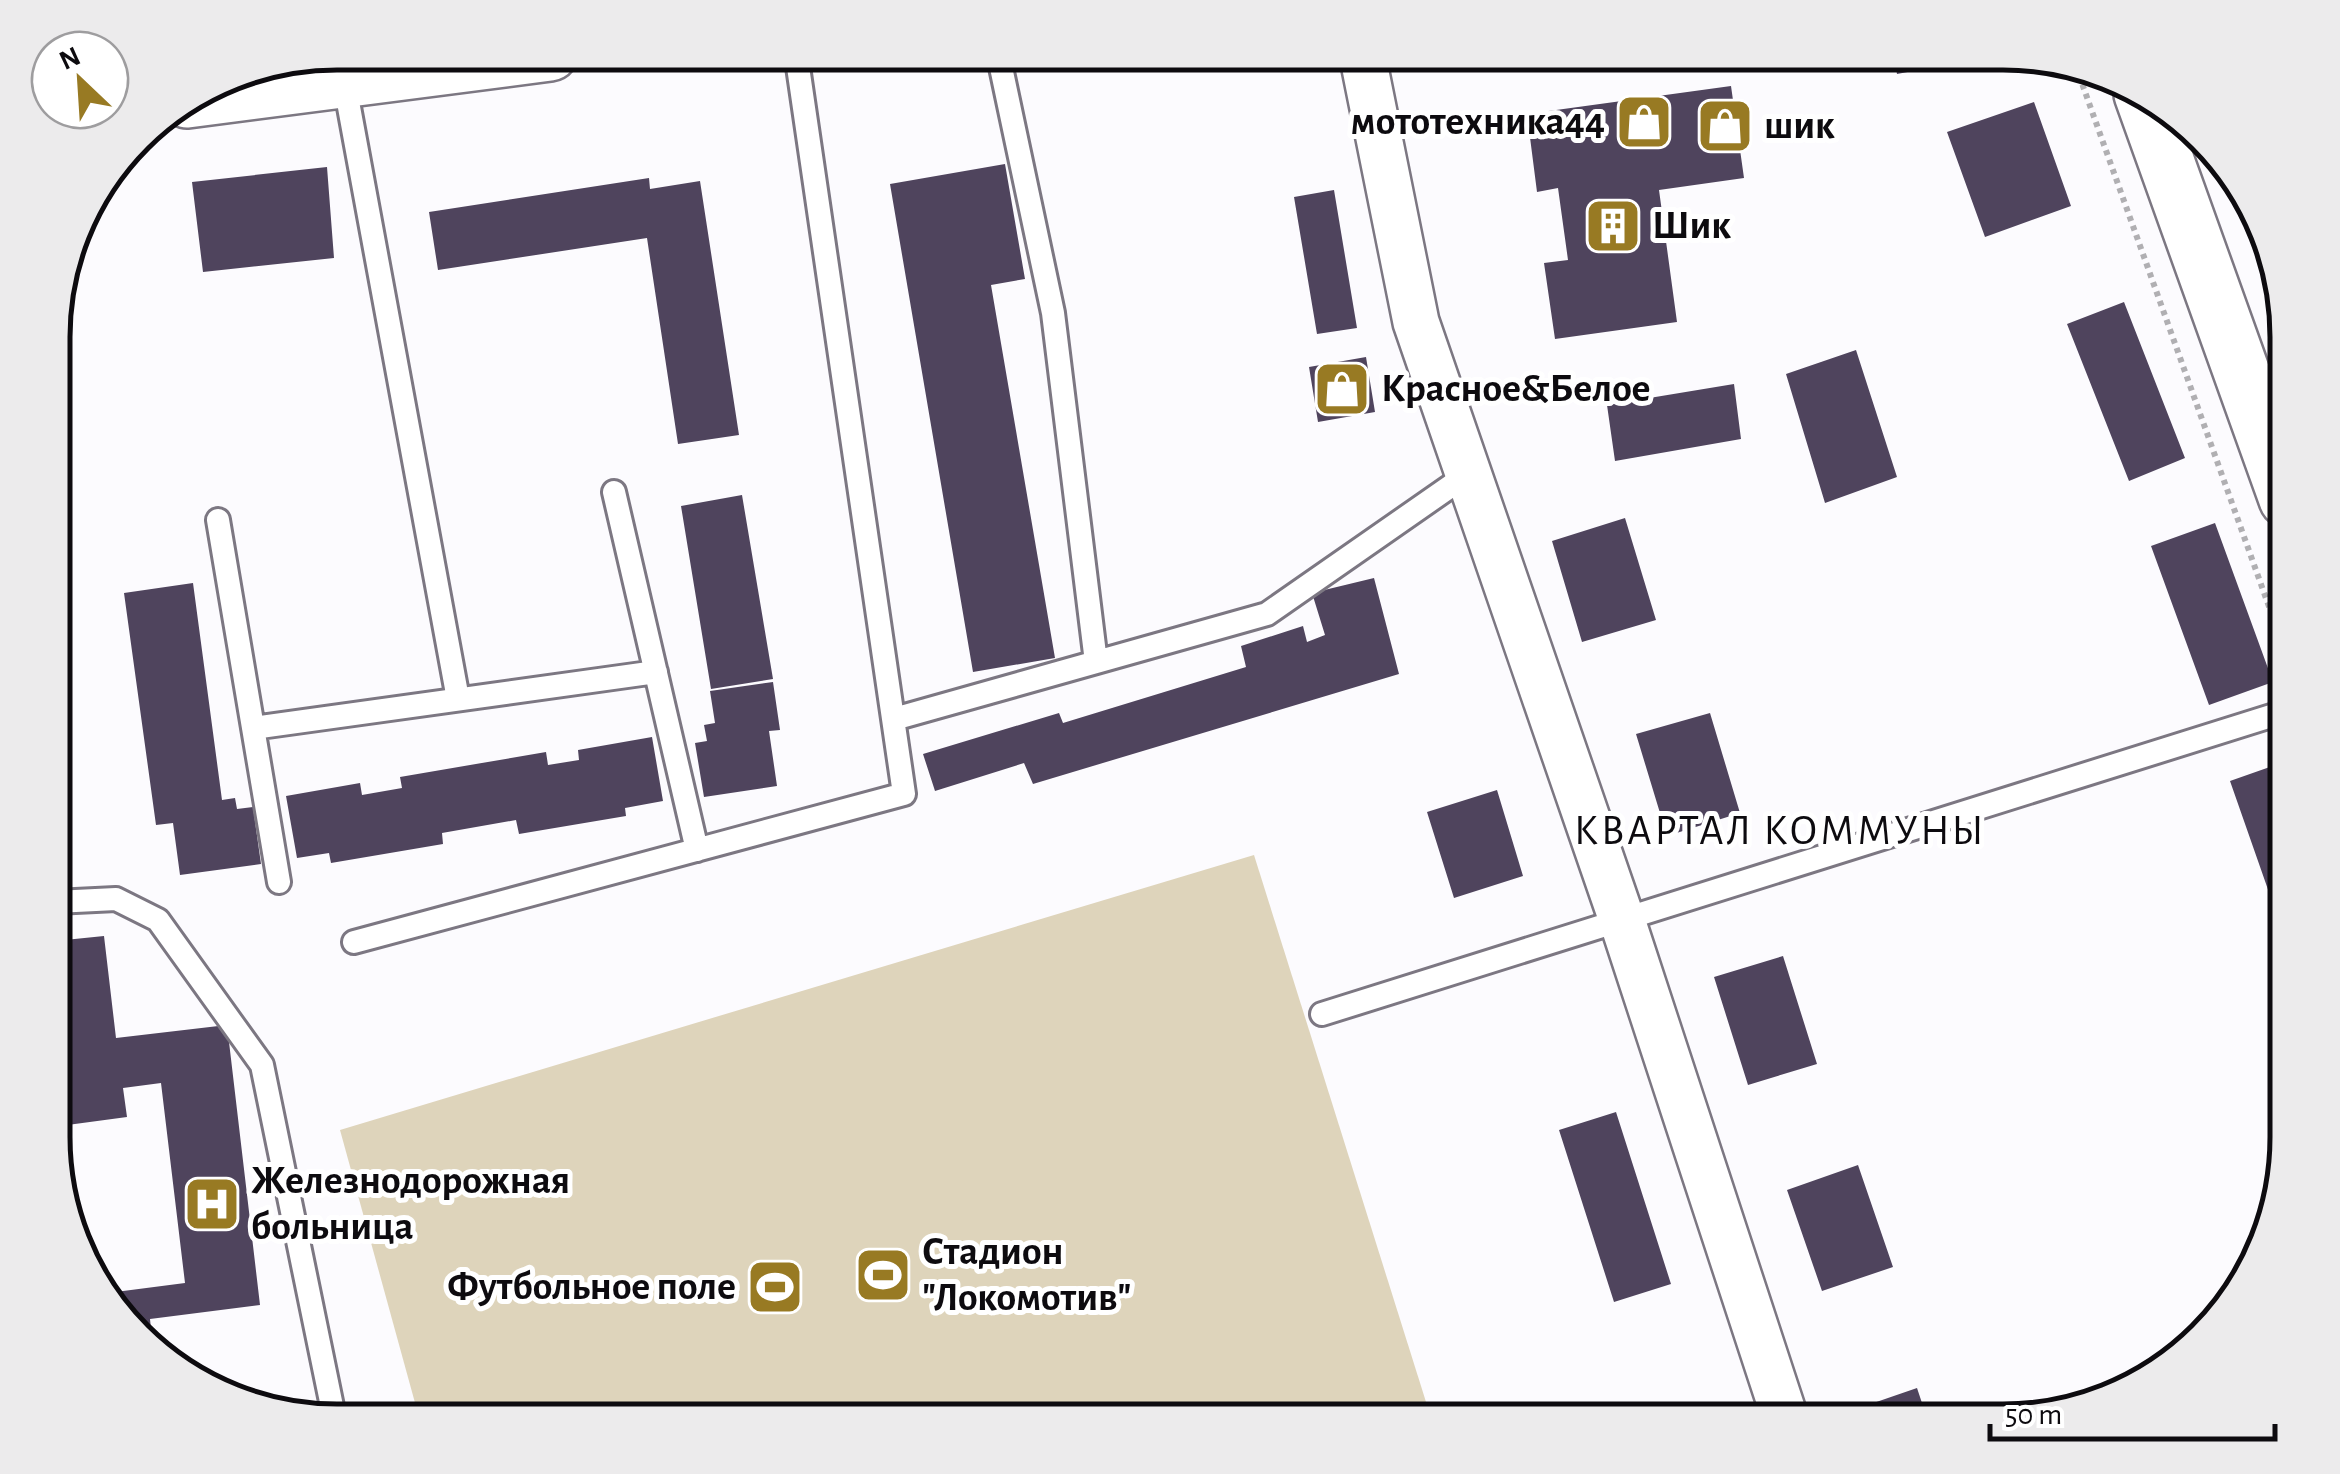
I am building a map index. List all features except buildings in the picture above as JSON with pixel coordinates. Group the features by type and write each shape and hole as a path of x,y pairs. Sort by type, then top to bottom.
{"main road":[{"path":"226,95 418,70"},
{"path":"2149,114 2269,449"}],"street":[{"path":"1366,70 1416,322 1622,920 1780,1403"}],"lane":[{"path":"354,942 904,794 799,70"},
{"path":"1002,70 1053,313 1096,662"},
{"path":"344,80 458,699"},
{"path":"894,720 1267,614 1468,474"},
{"path":"614,492 697,850"},
{"path":"218,520 279,882"},
{"path":"253,728 656,672"},
{"path":"1322,1014 2269,717"},
{"path":"70,901 116,899 158,920 262,1066 332,1404"}],"path":[{"path":"2080,82 2269,607"}],"shaded area":[{"name":"Стадион \"Локомотив\"","path":"1254,855 1426,1403 415,1404 340,1130"}],"place":[{"name":"мототехника44","path":"1644,122"},
{"name":"шик","path":"1725,126"},
{"name":"Шик","path":"1613,226"},
{"name":"Красное&Белое","path":"1342,389"},
{"name":"Железнодорожная больница","path":"212,1204"},
{"name":"Стадион \"Локомотив\"","path":"883,1275"},
{"name":"Футбольное поле","path":"775,1287"}],"district":[{"name":"КВАРТАЛ КОММУНЫ","path":"1780,831"}]}
